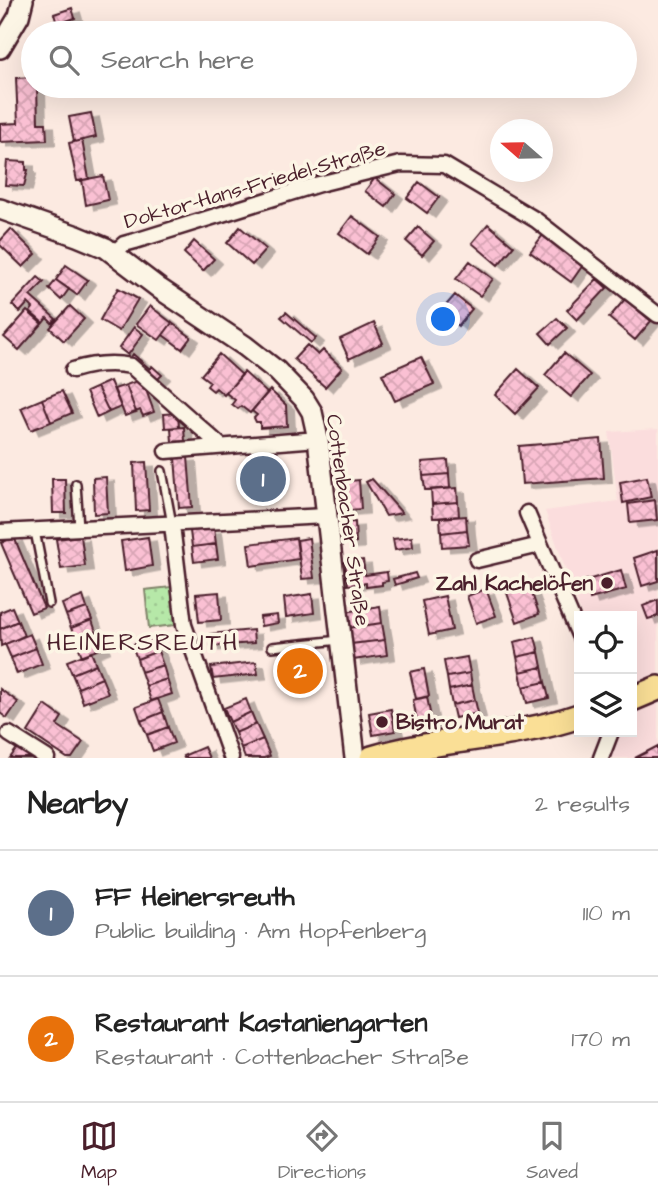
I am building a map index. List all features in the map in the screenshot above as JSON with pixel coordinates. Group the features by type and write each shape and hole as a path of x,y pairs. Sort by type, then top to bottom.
{"main road":[{"path":"637,697 658,688"},
{"path":"372,758 574,717"}],"street":[{"path":"0,48 12,31 23,0"},
{"name":"Doktor-Hans-Friedel-Straße","path":"113,254 124,244 331,181 400,164 444,165 536,220 658,315"},
{"name":"Cottenbacher Straße","path":"0,209 92,241 113,254 277,371 309,405 318,439 355,758"},
{"path":"73,370 104,364 131,366 221,446"},
{"path":"166,451 318,439"},
{"path":"527,513 574,623"},
{"path":"0,532 326,516"},
{"path":"172,525 184,625 231,757"},
{"path":"477,560 540,545"},
{"path":"9,734 47,758"},
{"path":"601,758 609,737"}],"lane":[{"path":"162,471 172,525"},
{"path":"76,484 79,527"},
{"path":"35,531 49,603"},
{"path":"272,647 341,640"}],"shaded area":[{"path":"658,429 658,758 605,758 612,737 637,737 637,611 580,611 545,511 618,501 609,432"}],"green space":[{"path":"171,587 175,625 149,628 145,590"}],"building":[{"path":"72,8 75,18 56,21 54,14"},
{"path":"16,78 21,78 21,98 37,98 38,123 46,123 47,140 0,142 0,124 18,123"},
{"path":"91,113 96,137 74,142 69,117"},
{"path":"82,140 89,179 77,181 69,143"},
{"path":"7,161 26,162 28,170 24,186 5,185"},
{"path":"103,176 108,200 86,205 82,180"},
{"path":"375,178 395,194 386,207 365,191"},
{"path":"419,182 439,197 427,213 407,198"},
{"path":"352,216 380,237 367,254 339,233"},
{"path":"488,224 514,246 498,265 472,243"},
{"path":"240,227 266,249 252,265 227,243"},
{"path":"418,227 434,241 422,255 406,241"},
{"path":"11,229 36,254 23,267 0,245 0,241"},
{"path":"543,235 583,265 571,282 530,252"},
{"path":"194,241 214,259 203,271 184,253"},
{"path":"470,261 493,279 480,296 456,279"},
{"path":"66,265 88,280 77,295 56,280"},
{"path":"38,277 44,282 30,296 56,319 52,323 47,318 43,323 30,312 33,308 28,303 20,312 12,305"},
{"path":"597,279 607,288 577,320 567,310"},
{"path":"56,280 69,289 61,300 49,289"},
{"path":"118,288 138,299 119,331 100,320"},
{"path":"455,295 472,309 458,326 441,311"},
{"path":"625,299 651,321 635,340 609,318"},
{"path":"70,306 84,319 64,341 50,328"},
{"path":"150,306 172,323 159,340 136,324"},
{"path":"27,311 42,324 19,350 4,337"},
{"path":"286,312 316,338 311,343 281,317"},
{"path":"557,318 567,328 550,344 540,333"},
{"path":"172,323 191,337 182,349 163,335"},
{"path":"374,323 383,343 349,359 340,339"},
{"path":"134,327 143,334 128,355 119,348"},
{"path":"307,345 318,355 323,350 342,368 325,387 294,359"},
{"path":"564,353 590,375 571,397 545,375"},
{"path":"133,354 150,369 152,366 162,375 157,380 131,357"},
{"path":"219,354 242,375 224,395 216,388 213,391 207,386 210,382 201,375"},
{"path":"421,357 434,384 395,401 382,374"},
{"path":"518,369 539,388 515,414 495,395"},
{"path":"244,372 267,393 250,413 241,406 238,409 232,404 235,400 226,393"},
{"path":"142,379 154,412 143,416 140,410 136,412 126,385"},
{"path":"110,381 121,407 109,412 97,387"},
{"path":"126,385 136,412 125,416 114,389"},
{"path":"97,387 109,412 97,418 86,392"},
{"path":"270,390 286,405 287,426 260,428 260,422 256,422 254,418 257,415 252,411"},
{"path":"62,391 72,413 51,422 42,399"},
{"path":"42,399 51,422 31,430 21,408"},
{"path":"178,413 179,427 165,428 164,414"},
{"path":"184,427 185,441 172,442 171,428"},
{"path":"601,439 604,478 522,484 519,446"},
{"path":"188,457 192,507 179,508 175,458"},
{"path":"448,460 449,474 423,476 422,462"},
{"path":"146,462 149,510 136,511 134,463"},
{"path":"449,474 450,488 425,490 423,476"},
{"path":"106,477 108,513 94,514 93,478"},
{"path":"647,477 651,497 623,503 620,482"},
{"path":"52,479 65,479 66,513 53,513"},
{"path":"372,479 402,513 386,516 366,482"},
{"path":"359,480 361,509 341,511 338,482"},
{"path":"457,488 458,502 432,504 431,490"},
{"path":"655,500 657,520 630,523 628,504"},
{"path":"458,502 459,516 433,518 432,504"},
{"path":"466,516 467,530 441,533 440,518"},
{"path":"355,522 356,543 344,544 343,523"},
{"path":"214,528 216,544 192,547 190,531"},
{"path":"467,530 469,545 442,547 441,533"},
{"path":"81,536 85,566 61,569 56,539"},
{"path":"14,537 44,608 31,613 1,543"},
{"path":"148,537 152,566 125,571 121,541"},
{"path":"412,537 413,547 395,550 393,539"},
{"path":"296,538 299,559 251,566 248,544"},
{"path":"309,538 314,578 302,579 297,540"},
{"path":"216,544 218,559 194,562 192,547"},
{"path":"658,550 658,581 642,586 634,558"},
{"path":"363,560 365,575 387,572 388,581 382,582 382,585 366,587 366,583 348,585 345,562"},
{"path":"621,570 626,589 590,599 584,581"},
{"path":"415,573 417,578 395,585 393,579"},
{"path":"528,582 539,614 517,622 506,590"},
{"path":"486,589 496,616 476,623 467,596"},
{"path":"219,592 221,620 199,622 196,594"},
{"path":"312,594 314,613 286,617 284,598"},
{"path":"83,596 87,608 66,615 62,604"},
{"path":"445,596 452,630 429,635 422,601"},
{"path":"658,600 658,616 648,619 643,606"},
{"path":"380,606 382,623 348,628 346,612"},
{"path":"12,607 18,621 0,629 0,612"},
{"path":"87,608 92,620 71,628 66,615"},
{"path":"277,615 278,623 261,626 260,617"},
{"path":"92,620 96,632 76,640 71,628"},
{"path":"18,621 24,636 1,646 0,629"},
{"path":"382,623 385,640 351,644 348,628"},
{"path":"253,630 254,643 211,646 210,634"},
{"path":"96,632 102,648 82,656 76,640"},
{"path":"30,634 36,648 11,658 5,644"},
{"path":"535,637 539,652 517,657 514,642"},
{"path":"153,638 158,651 137,659 132,645"},
{"path":"385,640 387,655 353,660 351,644"},
{"path":"36,648 42,664 17,674 11,658"},
{"path":"158,651 163,665 141,672 137,659"},
{"path":"91,652 96,664 72,674 67,661"},
{"path":"539,652 542,667 520,672 517,657"},
{"path":"467,657 470,673 447,677 444,661"},
{"path":"256,662 258,674 213,679 211,667"},
{"path":"96,664 102,678 78,688 72,674"},
{"path":"163,665 167,679 146,686 141,672"},
{"path":"542,667 545,682 523,687 520,672"},
{"path":"424,669 429,696 416,699 410,672"},
{"path":"470,673 472,685 449,690 447,677"},
{"path":"102,678 108,693 83,703 78,688"},
{"path":"167,679 172,694 151,701 146,686"},
{"path":"545,682 549,698 527,703 523,687"},
{"path":"472,685 475,700 452,705 449,690"},
{"path":"0,689 18,702 7,718 0,713"},
{"path":"427,697 432,723 418,726 413,700"},
{"path":"158,699 163,712 141,721 136,707"},
{"path":"246,699 251,712 230,722 224,708"},
{"path":"475,700 478,713 455,718 452,705"},
{"path":"45,705 62,717 57,725 83,742 72,758 67,758 28,732"},
{"name":"Bistro Murat","path":"391,709 395,731 373,735 369,713"},
{"path":"163,712 168,727 147,735 141,721"},
{"path":"251,712 256,724 235,733 230,722"},
{"path":"256,724 263,739 241,748 235,733"},
{"path":"168,727 174,743 153,751 147,735"},
{"path":"263,739 270,756 245,758 241,748"},
{"path":"658,746 658,758 635,758"},
{"path":"18,747 35,758 10,758"},
{"path":"204,747 209,758 183,756"}],"place":[{"name":"FF Heinersreuth","path":"263,479"},
{"name":"Zahl Kachelöfen","path":"607,583"},
{"name":"Restaurant Kastaniengarten","path":"300,671"},
{"name":"Bistro Murat","path":"382,722"}],"district":[{"name":"HEINERSREUTH","path":"143,643"}]}
